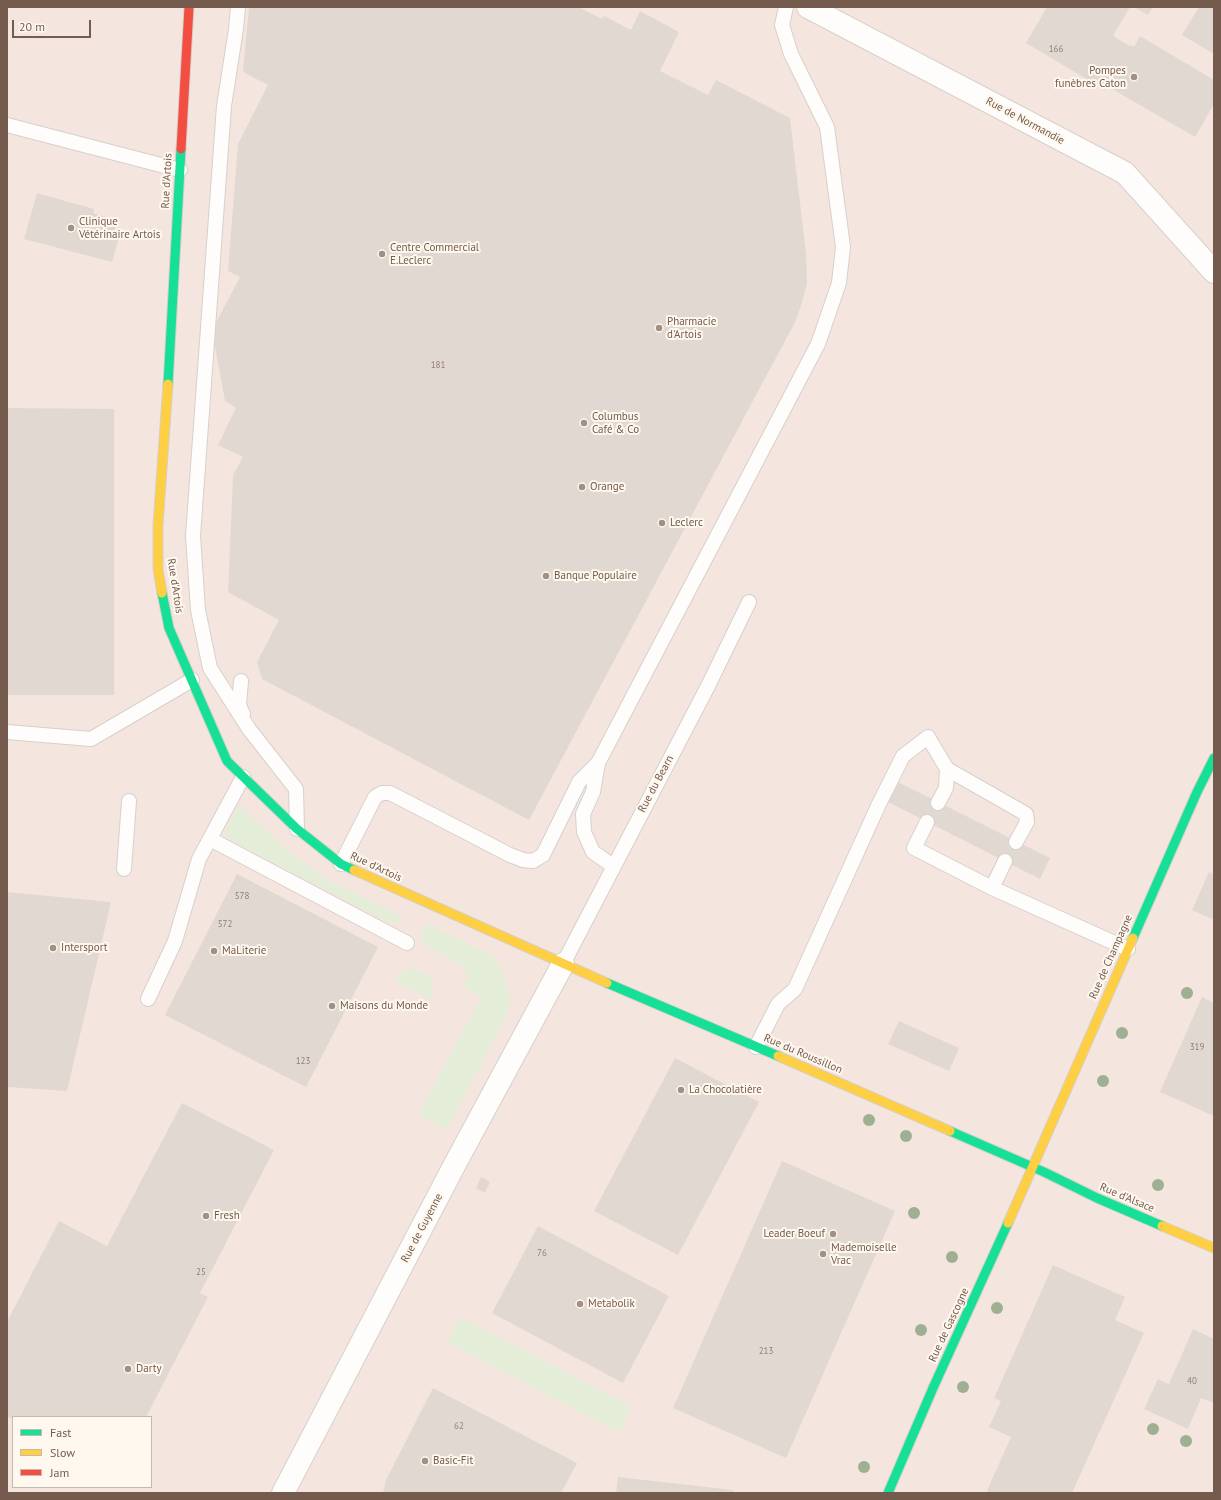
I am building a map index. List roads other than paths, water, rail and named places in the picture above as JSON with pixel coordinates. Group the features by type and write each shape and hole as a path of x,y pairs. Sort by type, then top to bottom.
{"street":[{"name":"Rue d'Artois","path":"189,7 169,369 158,525 158,569 169,628 227,761 297,829 341,864 563,964"},
{"name":"Rue de Normandie","path":"808,7 1125,173 1214,272"},
{"name":"Rue de Champagne","path":"1032,1167 1197,792 1214,758"},
{"name":"Rue du Roussillon","path":"563,964 1032,1167"},
{"name":"Rue de Guyenne","path":"283,1493 455,1164 563,964"},
{"name":"Rue d'Alsace","path":"1032,1167 1097,1198 1214,1248"},
{"name":"Rue de Gascogne","path":"888,1493 933,1388 1015,1209 1032,1167"}],"lane":[{"path":"238,7 224,106 193,536 198,610 210,668 248,729 296,789 297,829"},
{"path":"341,864 375,797 382,793 390,793 510,855 523,860 533,861 543,855 579,782 598,763 818,344 839,283 843,246 827,127 790,54 782,25 786,7"},
{"path":"7,125 180,170"},
{"name":"Rue du Bearn","path":"563,964 708,686 748,602"},
{"path":"7,732 91,740 192,680"},
{"path":"241,681 239,705 248,729"},
{"path":"756,1047 778,1004 795,989 878,806 903,756 928,737 947,769 1026,814 1027,822 1016,842"},
{"path":"598,763 593,792 583,814 584,832 593,852 614,866"},
{"path":"938,803 946,788 947,769"},
{"path":"148,999 176,941 199,859 243,777"},
{"path":"124,869 129,801"},
{"path":"927,822 914,848 992,888 1128,949"},
{"path":"210,839 408,943"},
{"path":"992,888 1005,861"}],"place":[{"name":"Pompes funèbres Caton","path":"1134,77"},
{"name":"Clinique Vétérinaire Artois","path":"71,228"},
{"name":"Centre Commercial E.Leclerc","path":"382,254"},
{"name":"Pharmacie d'Artois","path":"659,328"},
{"name":"Columbus Café & Co","path":"584,423"},
{"name":"Orange","path":"582,487"},
{"name":"Leclerc","path":"662,523"},
{"name":"Banque Populaire","path":"546,576"},
{"name":"Intersport","path":"53,948"},
{"name":"MaLiterie","path":"214,951"},
{"name":"Maisons du Monde","path":"332,1006"},
{"name":"La Chocolatière","path":"681,1090"},
{"name":"Fresh","path":"206,1216"},
{"name":"Leader Boeuf","path":"833,1234"},
{"name":"Mademoiselle Vrac","path":"823,1254"},
{"name":"Metabolik","path":"580,1304"},
{"name":"Darty","path":"128,1369"},
{"name":"Basic-Fit","path":"425,1461"}]}
